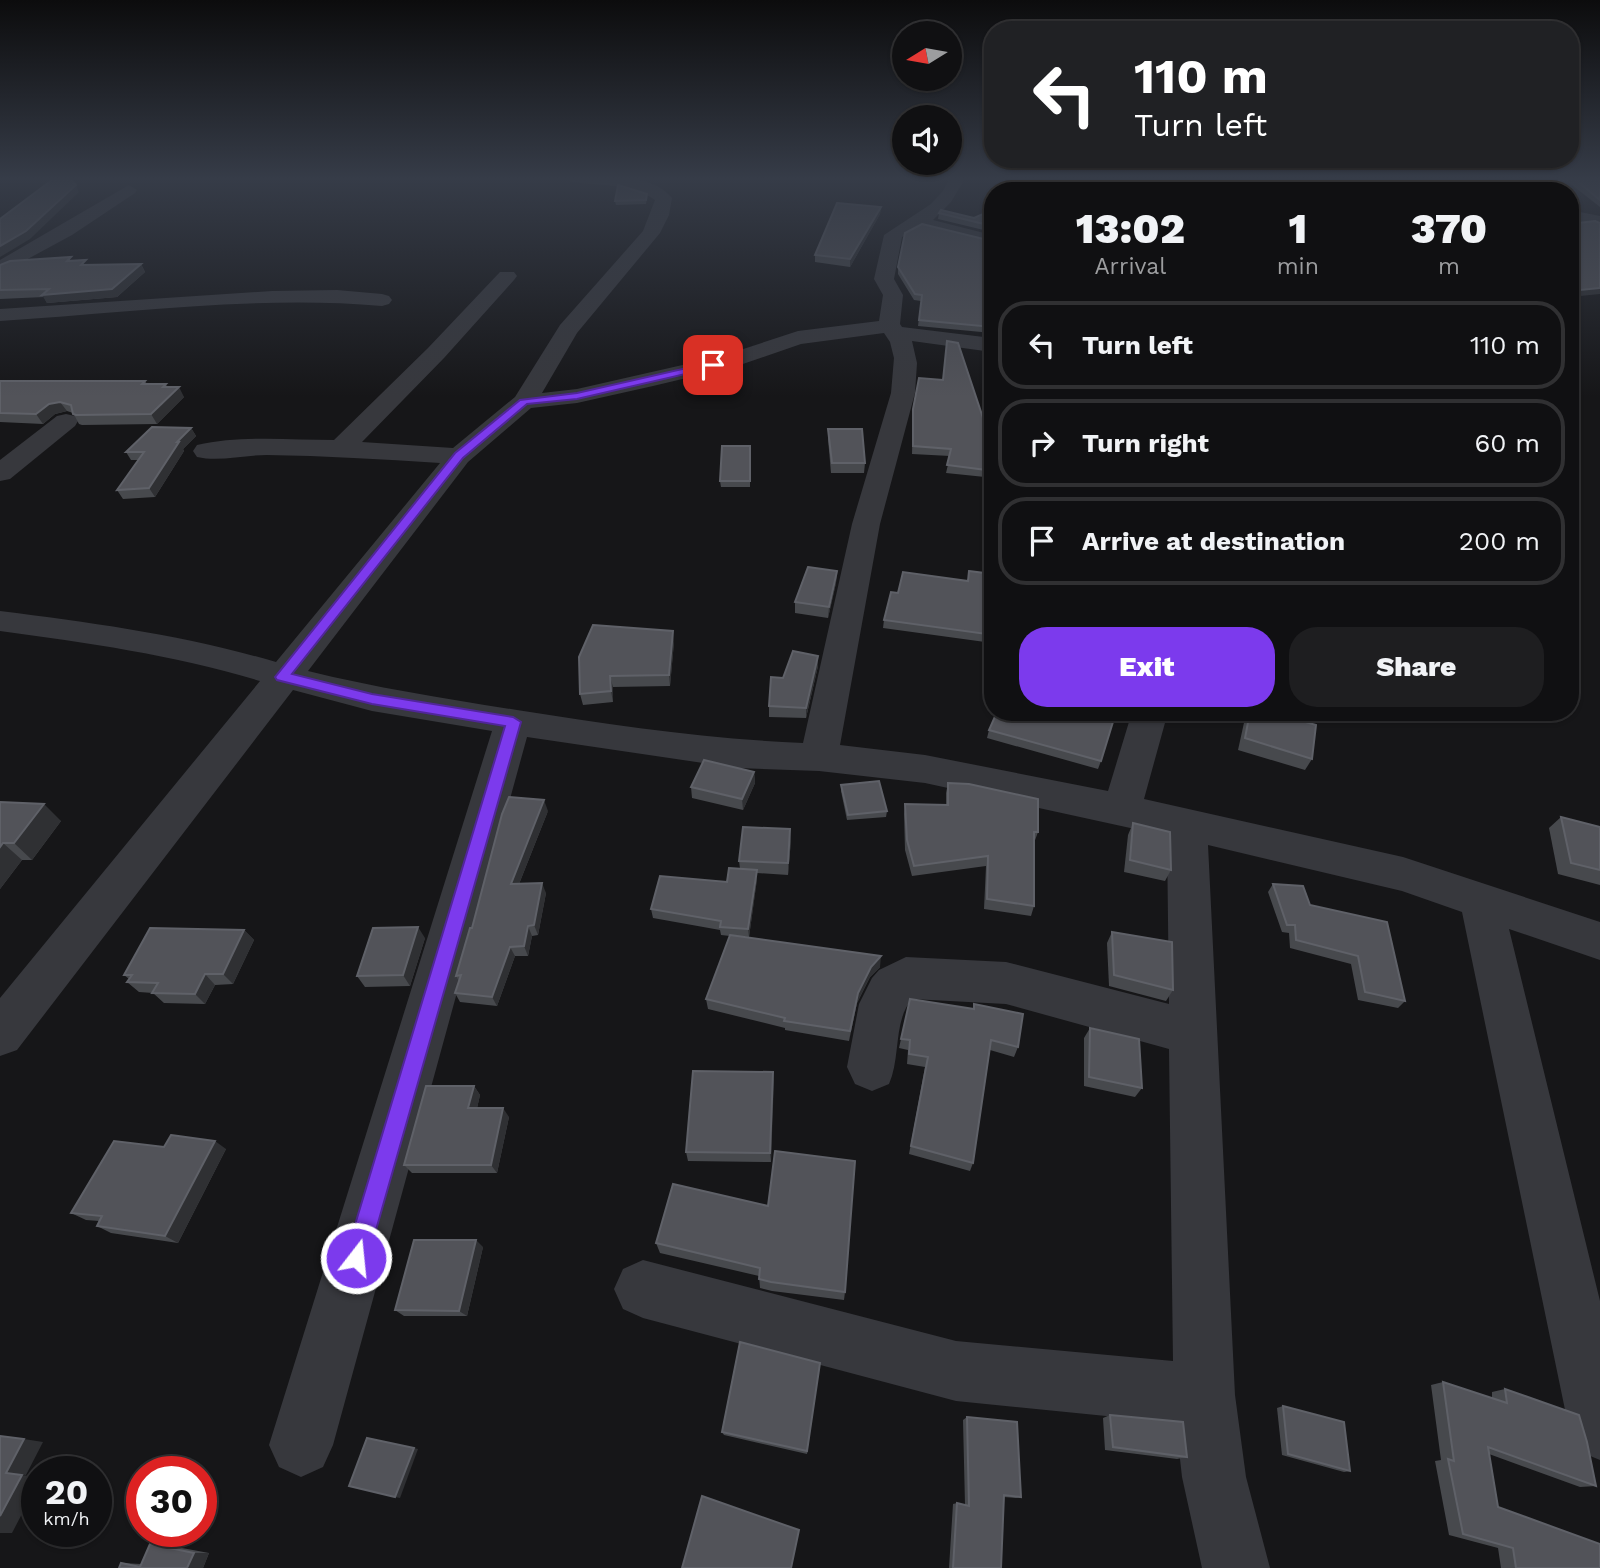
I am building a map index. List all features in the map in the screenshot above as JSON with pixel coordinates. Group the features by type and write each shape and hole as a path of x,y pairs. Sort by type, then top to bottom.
{"street":[{"path":"0,268 27,250"},
{"path":"0,1034 459,456 524,402 568,330 636,250"},
{"path":"819,757 849,588 880,466 904,387 906,360 893,330 893,295 884,279 890,250"},
{"path":"341,448 436,353 507,276"},
{"path":"0,315 272,297 337,296 382,300"},
{"path":"524,402 577,396 653,379 729,361 798,338 893,330 984,344"},
{"path":"0,473 66,421"},
{"path":"206,451 257,447 341,448 459,456"},
{"path":"0,621 126,637 222,658 282,677 372,699 513,722 737,754 819,757 925,769 1122,809 1404,874 1600,941"},
{"path":"1122,809 1147,721"},
{"path":"301,1445 513,722"},
{"path":"1187,825 1204,1395 1214,1476 1236,1568"},
{"path":"1481,900 1600,1429"},
{"path":"872,1067 883,1000 893,983 906,978 1006,983 1193,1033"},
{"path":"643,1289 956,1371 1204,1395"}],"building":[{"path":"817,250 855,250 850,259 815,255"},
{"path":"901,250 984,250 984,326 919,320 922,295 915,294 898,267"},
{"path":"1579,250 1600,250 1600,288 1579,290"},
{"path":"71,257 67,261 86,260 81,265 141,264 112,289 42,295 49,289 0,290 0,265 10,261"},
{"path":"947,341 958,343 984,421 984,470 947,465 951,449 913,446 913,409 919,378 943,380"},
{"path":"0,381 145,381 142,384 179,387 151,414 76,415 73,414 71,405 60,402 49,404 36,414 0,413"},
{"path":"152,427 191,428 177,442 149,488 117,490 144,452 126,452"},
{"path":"828,429 862,429 865,463 832,463"},
{"path":"722,446 750,446 750,481 720,481"},
{"path":"808,567 837,571 829,607 795,602"},
{"path":"969,571 984,573 984,634 884,620 891,592 898,593 903,572 968,581"},
{"path":"593,625 673,631 669,675 610,676 611,691 580,694 579,657"},
{"path":"793,651 818,656 806,708 769,706 771,677 783,678"},
{"path":"993,721 1113,721 1101,761 989,730"},
{"path":"1248,721 1302,721 1316,725 1312,759 1245,738"},
{"path":"704,760 754,772 742,799 691,787"},
{"path":"879,781 887,811 848,815 841,785"},
{"path":"948,783 969,784 1038,799 1038,832 1034,832 1034,906 987,899 988,856 914,866 907,840 905,804 948,805"},
{"path":"509,797 544,800 511,884 542,883 534,925 528,926 524,946 510,947 492,997 455,993 461,975 456,976"},
{"path":"0,802 44,804 14,843 3,843 0,847"},
{"path":"1561,817 1600,827 1600,870 1571,863"},
{"path":"1133,823 1170,832 1171,870 1130,860"},
{"path":"743,827 790,829 788,863 739,861"},
{"path":"729,868 757,870 748,929 720,927 721,921 651,909 660,876 727,882"},
{"path":"1273,884 1303,886 1310,905 1387,922 1405,1001 1365,992 1358,956 1296,940 1295,925 1287,925"},
{"path":"418,927 403,975 357,976 373,928"},
{"path":"150,928 244,930 223,974 205,974 195,994 152,993 158,983 127,982 132,975 124,975"},
{"path":"1112,932 1172,942 1173,990 1114,975"},
{"path":"730,935 881,956 871,967 858,993 850,1031 784,1021 785,1018 706,999"},
{"path":"910,999 974,1009 974,1004 1023,1014 1018,1047 991,1040 973,1163 911,1146 928,1057 909,1054 910,1040 901,1039"},
{"path":"1090,1028 1139,1039 1142,1088 1089,1077"},
{"path":"693,1071 773,1072 770,1153 686,1152"},
{"path":"426,1086 474,1086 468,1108 503,1108 491,1165 404,1165"},
{"path":"171,1135 215,1141 165,1236 97,1226 102,1216 71,1213 114,1141 164,1147"},
{"path":"775,1151 855,1161 845,1292 759,1279 760,1268 656,1243 673,1184 768,1206"},
{"path":"414,1240 476,1240 459,1311 395,1310"},
{"path":"740,1342 820,1363 807,1451 722,1432"},
{"path":"1443,1382 1507,1403 1505,1389 1579,1415 1596,1486 1488,1447 1498,1507 1600,1544 1600,1568 1516,1568 1513,1548 1463,1534 1448,1459 1454,1461"},
{"path":"1283,1406 1344,1422 1350,1471 1288,1454"},
{"path":"1110,1415 1183,1422 1187,1457 1113,1447"},
{"path":"967,1417 1017,1422 1021,1497 1004,1495 1001,1568 953,1568 957,1503 969,1506"},
{"path":"0,1436 24,1439 6,1473 21,1477 0,1516"},
{"path":"367,1438 414,1448 395,1497 349,1486"},
{"path":"702,1496 799,1530 791,1568 682,1568"},
{"path":"149,1547 194,1553 187,1568 119,1568 121,1563 140,1567"}],"route":[{"path":"356,1258 513,722 372,699 282,677 459,456 524,402 577,396 713,365"}]}
